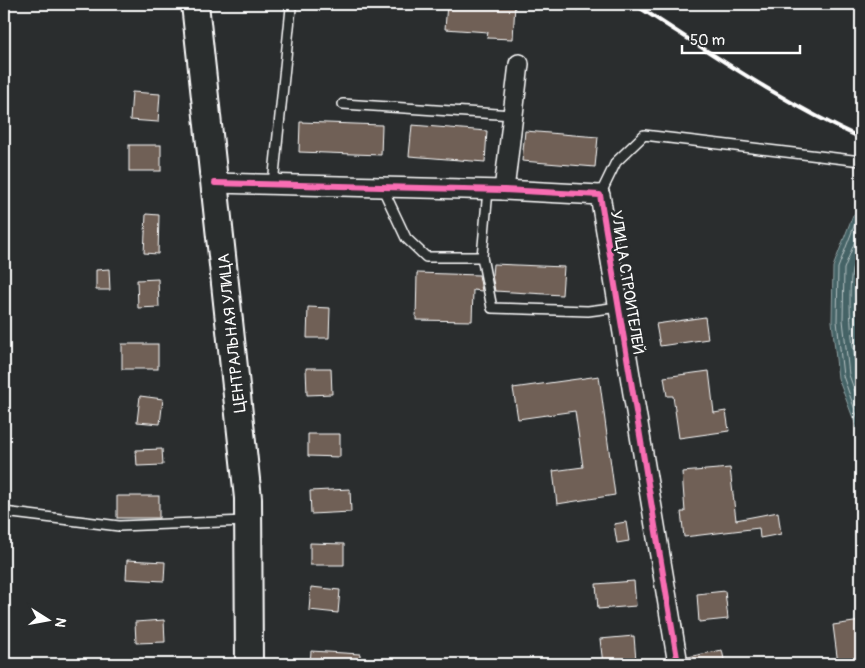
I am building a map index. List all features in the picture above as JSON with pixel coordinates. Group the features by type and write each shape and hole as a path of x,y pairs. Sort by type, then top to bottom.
{"main road":[{"name":"ЦЕНТРАЛЬНАЯ УЛИЦА","path":"195,4 248,498 249,664"}],"street":[{"path":"496,190 513,115 520,64"},
{"name":"УЛИЦА СТРОИТЕЛЕЙ","path":"214,183 496,190 600,195 678,664"}],"lane":[{"path":"273,184 291,8"},
{"path":"343,104 513,115"},
{"path":"600,195 616,162 644,135 861,161"},
{"path":"382,187 406,238 426,257 482,257"},
{"path":"496,190 482,257 492,308 588,312 618,307"},
{"path":"4,512 119,526 248,521"}],"water":[{"path":"861,214 861,439 838,378 832,321 833,267 853,215"}],"building":[{"path":"447,4 515,4 513,39 487,38 488,32 445,29"},
{"path":"132,92 160,94 158,122 130,120"},
{"path":"300,122 382,125 381,155 299,152"},
{"path":"412,125 487,131 485,162 409,156"},
{"path":"525,131 598,137 595,167 522,161"},
{"path":"129,145 161,145 161,171 129,171"},
{"path":"146,214 159,215 158,254 144,253"},
{"path":"493,264 564,267 562,295 495,291 492,275"},
{"path":"109,269 110,290 96,290 96,270"},
{"path":"417,273 479,275 482,291 473,290 472,321 416,320"},
{"path":"158,279 159,307 138,308 137,280"},
{"path":"308,307 330,308 329,338 307,338"},
{"path":"705,317 708,339 660,346 656,324"},
{"path":"122,344 158,344 158,369 122,369"},
{"path":"306,368 331,368 332,394 307,395"},
{"path":"709,371 714,413 726,411 729,431 679,438 673,396 667,396 664,377"},
{"path":"599,376 615,495 557,504 553,471 583,467 575,411 518,419 513,388"},
{"path":"140,396 163,399 160,424 137,422"},
{"path":"308,434 340,434 340,457 308,456"},
{"path":"162,449 163,465 137,466 136,450"},
{"path":"730,468 736,520 778,512 781,534 760,538 759,528 684,537 681,512 685,512 682,472"},
{"path":"350,489 351,512 311,514 310,491"},
{"path":"117,496 159,496 159,518 117,518"},
{"path":"626,522 629,541 617,543 614,524"},
{"path":"310,543 344,544 344,565 310,565"},
{"path":"127,560 165,562 164,581 126,579"},
{"path":"634,581 636,606 598,609 596,584"},
{"path":"311,587 340,590 338,613 309,610"},
{"path":"725,591 728,619 699,622 697,594"},
{"path":"164,620 165,642 136,643 135,622"},
{"path":"861,621 861,664 838,664 833,625"},
{"path":"634,636 636,661 603,664 600,639"},
{"path":"722,650 725,664 689,664 688,657"},
{"path":"311,651 360,654 360,664 310,664"}],"railway":[{"path":"634,4 717,58 774,92 831,124 861,138"}],"cycle path":[{"path":"215,183 504,190 600,195 678,664"}]}
